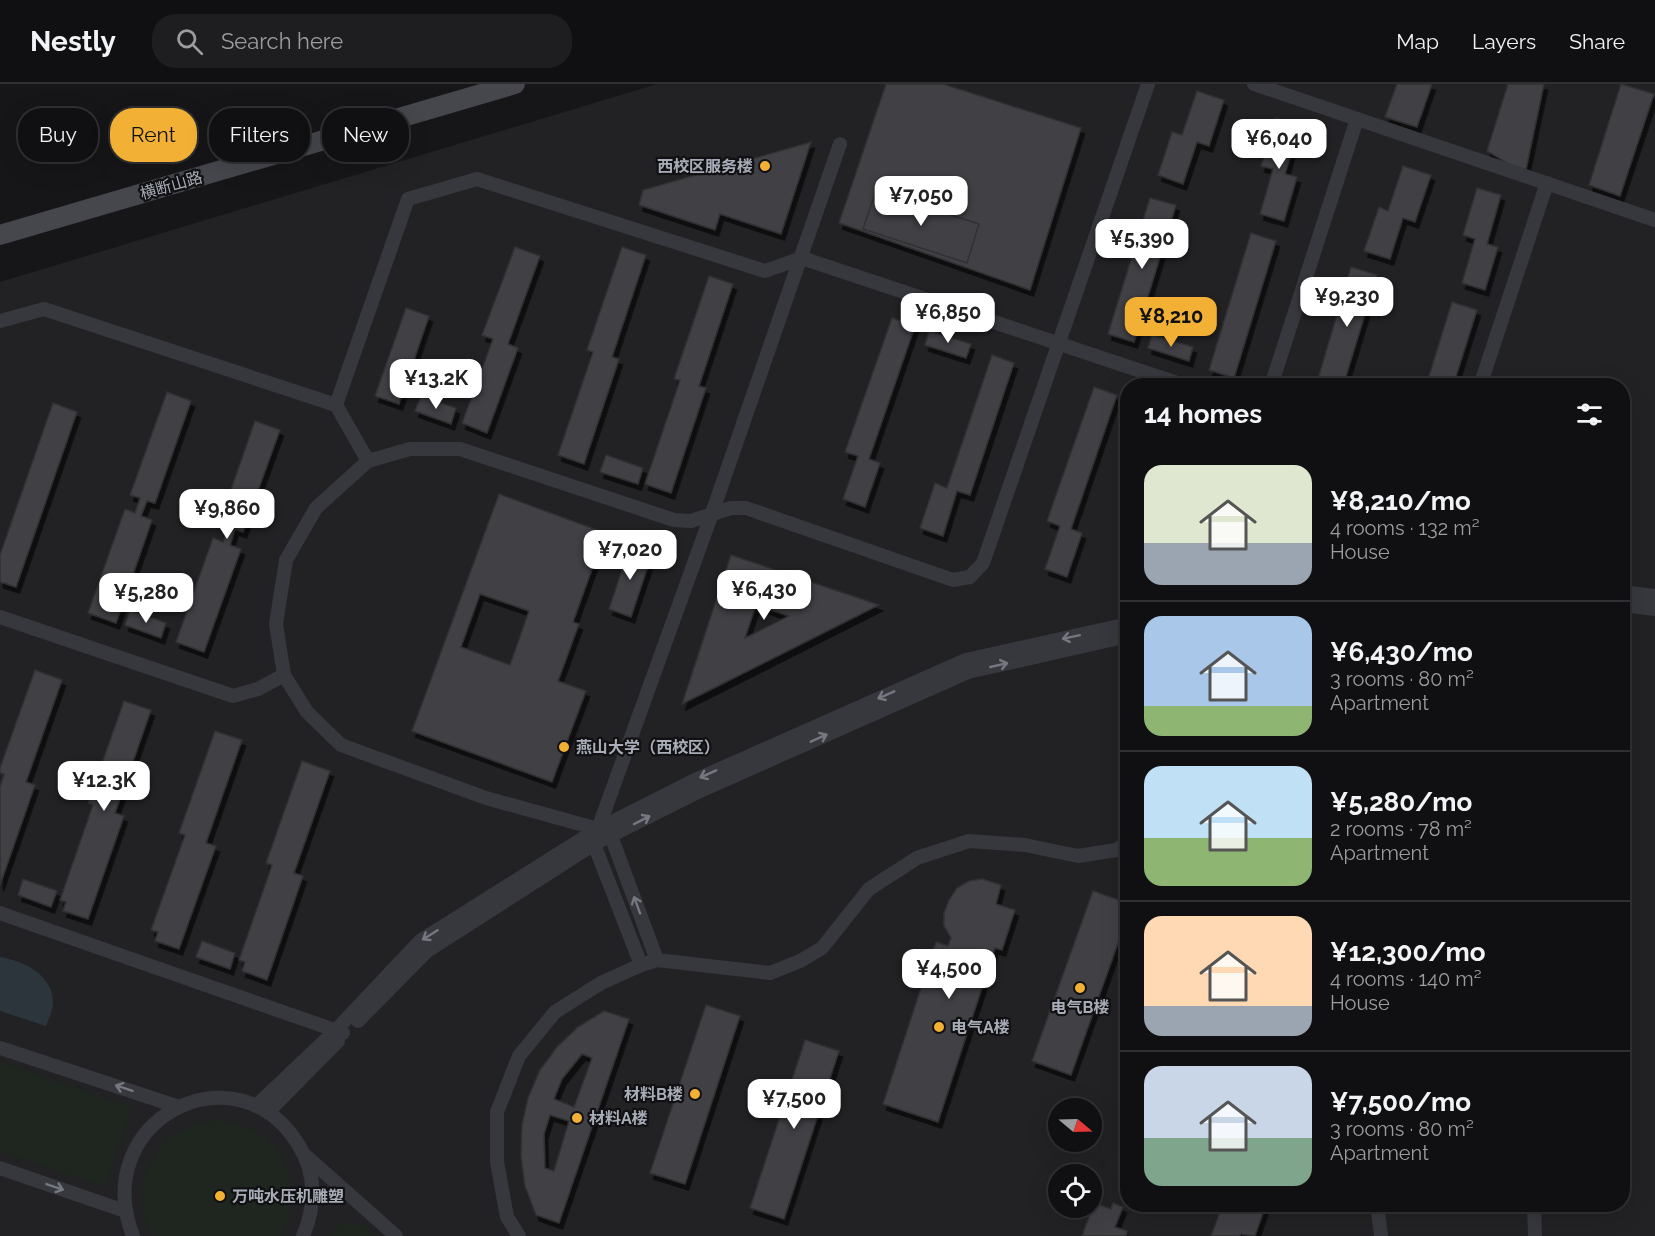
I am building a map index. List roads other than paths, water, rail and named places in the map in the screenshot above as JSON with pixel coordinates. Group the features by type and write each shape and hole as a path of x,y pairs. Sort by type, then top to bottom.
{"main road":[{"name":"横断山路","path":"0,235 515,84"}],"street":[{"path":"657,960 611,836 598,829 486,798 341,745 307,712 284,675 276,624 285,560 316,508 368,461 411,449 460,449 674,520 691,521 731,508 746,508 953,580 970,577 983,563 1148,84"},
{"path":"1254,84 1655,220"},
{"path":"1274,378 1357,119"},
{"path":"640,965 594,844 802,258 840,144"},
{"path":"336,405 408,199 477,179 765,271 802,258 1163,378"},
{"path":"1483,378 1547,183"},
{"path":"0,321 44,309 336,405 368,461"},
{"path":"1630,593 1655,596"},
{"path":"1630,606 1655,609"},
{"path":"0,617 233,696 258,689 284,675"},
{"path":"341,1032 420,941 598,829 693,781 966,660 1120,626"},
{"path":"262,1109 427,951 594,844 700,791 968,672 1120,638"},
{"path":"519,1236 507,1217 497,1162 497,1112 519,1056 555,1012 601,983 640,965 657,960 770,973 800,961 822,948 869,889 917,858 969,841 1025,845 1078,856 1116,850 1120,847"},
{"path":"0,913 341,1032"},
{"path":"0,1048 179,1107"},
{"path":"133,1236 124,1211 124,1179 134,1149 153,1124 179,1107 204,1099 231,1099 262,1109 290,1131 306,1155 396,1236"},
{"path":"303,1236 312,1209 313,1182 306,1155"},
{"path":"0,1168 124,1211"},
{"path":"1378,1212 1380,1236"},
{"path":"1534,1212 1535,1236"}],"place":[{"name":"西校区服务楼","path":"765,166"},
{"name":"燕山大学（西校区）","path":"564,747"},
{"name":"电气B楼","path":"1080,988"},
{"name":"电气A楼","path":"939,1027"},
{"name":"材料B楼","path":"695,1094"},
{"name":"材料A楼","path":"577,1118"},
{"name":"万吨水压机雕塑","path":"220,1196"}]}
